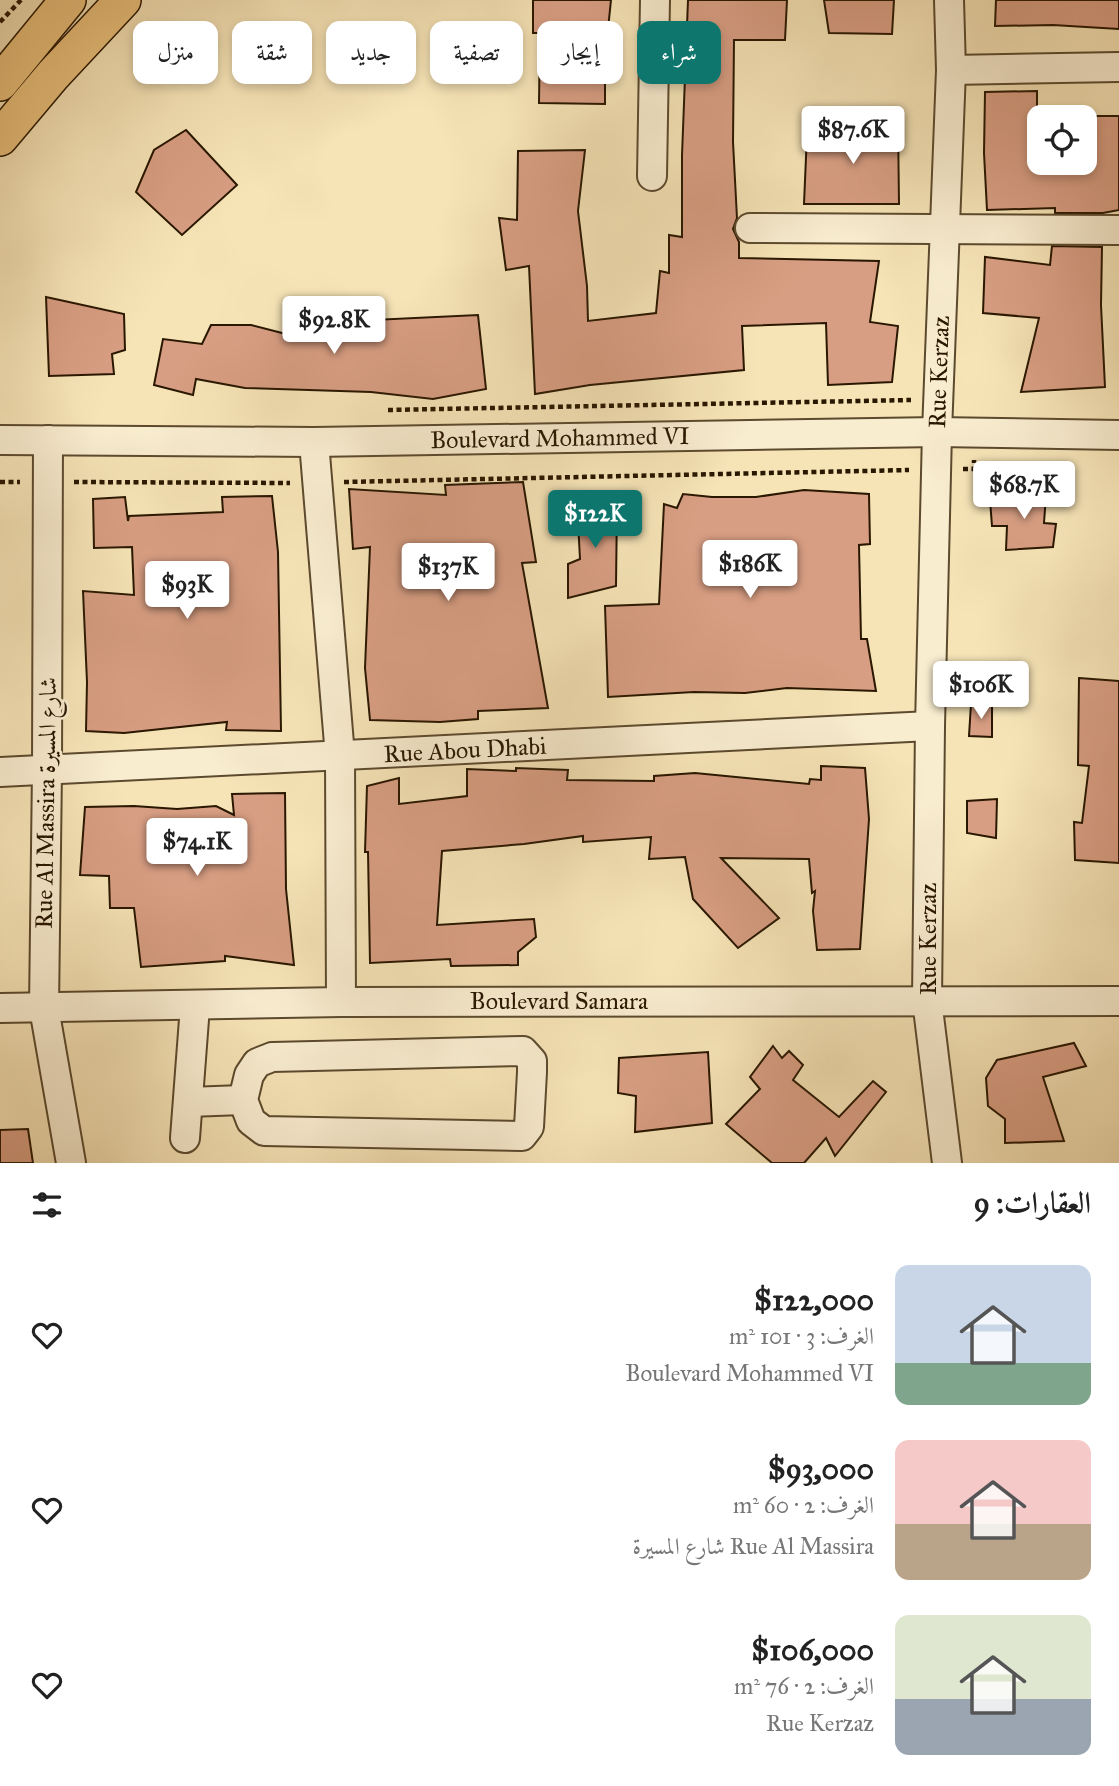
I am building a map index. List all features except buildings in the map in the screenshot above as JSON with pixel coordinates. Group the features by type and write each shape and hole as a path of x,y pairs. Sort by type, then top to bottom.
{"main road":[{"path":"0,83 68,0"},
{"path":"0,138 53,75 123,0"},
{"path":"28,50 53,75"}],"street":[{"path":"652,176 655,0"},
{"name":"Rue Kerzaz","path":"947,1163 928,1000 930,726 937,432 951,70 949,0"},
{"path":"951,70 1119,67"},
{"path":"750,228 1119,230"},
{"name":"Boulevard Mohammed VI","path":"0,440 314,442 937,432 1119,435"},
{"name":"Rue Al Massira شارع المسيرة","path":"48,440 44,1008 71,1163"},
{"path":"314,442 340,756 341,1002"},
{"name":"Rue Abou Dhabi","path":"0,772 930,726"},
{"name":"Boulevard Samara","path":"0,1008 341,1002 1119,1001"},
{"path":"185,1138 195,1006"},
{"path":"523,1051 532,1061 531,1110 528,1126 522,1136 264,1131 251,1121 243,1100 249,1075 257,1063 272,1057 523,1051"},
{"path":"188,1102 243,1100"}],"path":[{"path":"0,22 21,0"}]}
